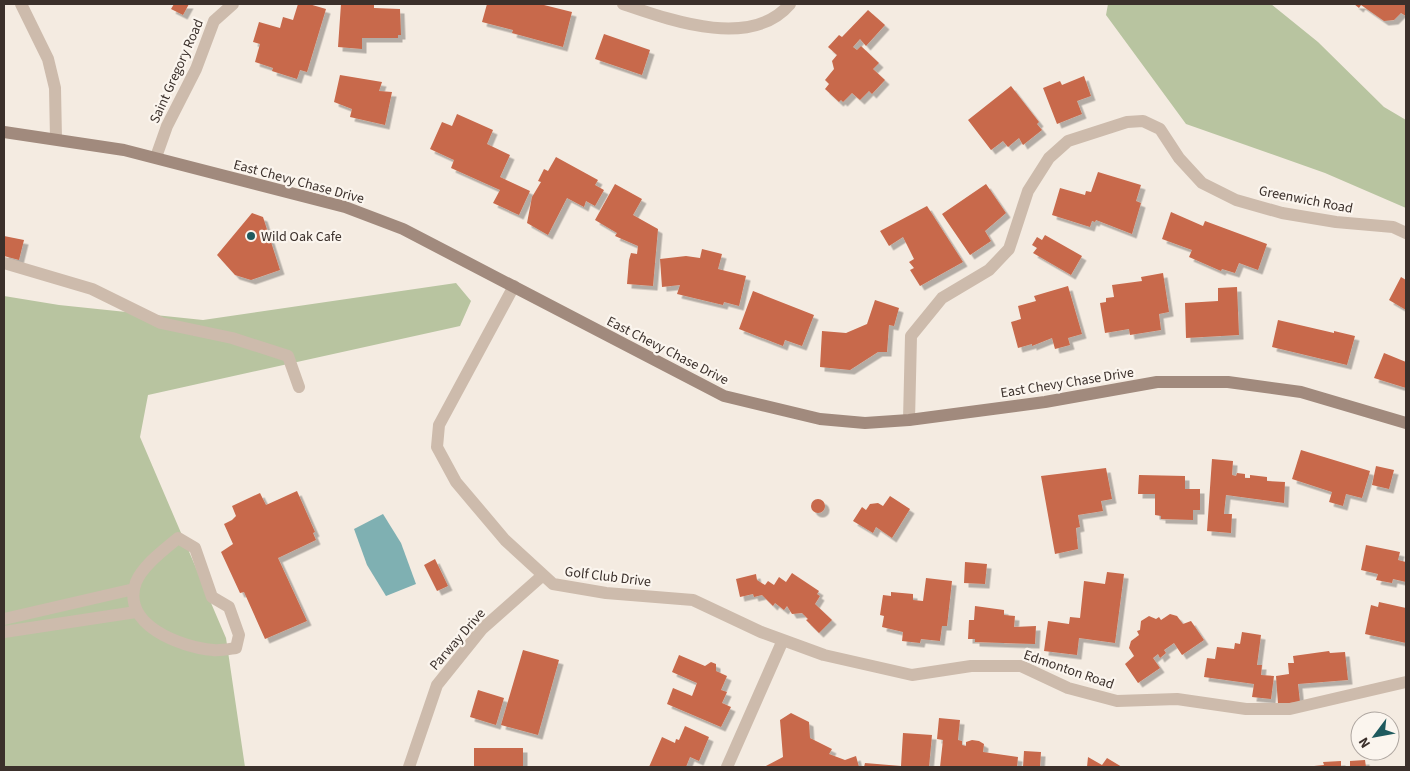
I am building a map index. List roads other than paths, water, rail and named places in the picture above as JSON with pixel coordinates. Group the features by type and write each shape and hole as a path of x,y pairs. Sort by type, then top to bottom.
{"main road":[{"name":"East Chevy Chase Drive","path":"4,132 56,139 156,157 214,174 346,207 403,229 724,396 820,419 865,423 909,420 1045,402 1157,382 1219,382 1301,392 1406,423"}],"street":[{"path":"21,4 48,59 55,88 56,139"},
{"name":"Saint Gregory Road","path":"156,157 168,126 196,68 214,21 233,4"},
{"path":"623,4 675,21 733,29 764,23 790,4"},
{"name":"Greenwich Road","path":"909,420 910,336 942,298 989,270 1009,249 1028,191 1049,158 1068,141 1127,122 1143,121 1160,129 1179,158 1202,183 1236,200 1282,213 1336,222 1393,227 1406,233"},
{"path":"4,263 92,289 161,323 232,338 288,356 299,388"},
{"name":"Golf Club Drive","path":"514,286 439,425 437,447 456,482 504,540 553,584 606,594 693,600 783,640"},
{"path":"178,538 195,548 212,597 229,608 239,634 236,648 214,650 193,645 153,630 136,612 134,589 137,580 155,558 178,538"},
{"name":"Parway Drive","path":"409,767 437,685 482,629 543,575"},
{"path":"4,619 134,589"},
{"path":"4,632 136,612"},
{"path":"727,767 783,640"},
{"name":"Edmonton Road","path":"783,640 824,654 912,674 972,666 1021,666 1068,688 1117,702 1177,699 1246,709 1290,709 1406,682"}],"water":[{"path":"383,514 401,543 416,584 386,596 367,565 354,529"}],"place":[{"name":"Wild Oak Cafe","path":"251,236"}]}
